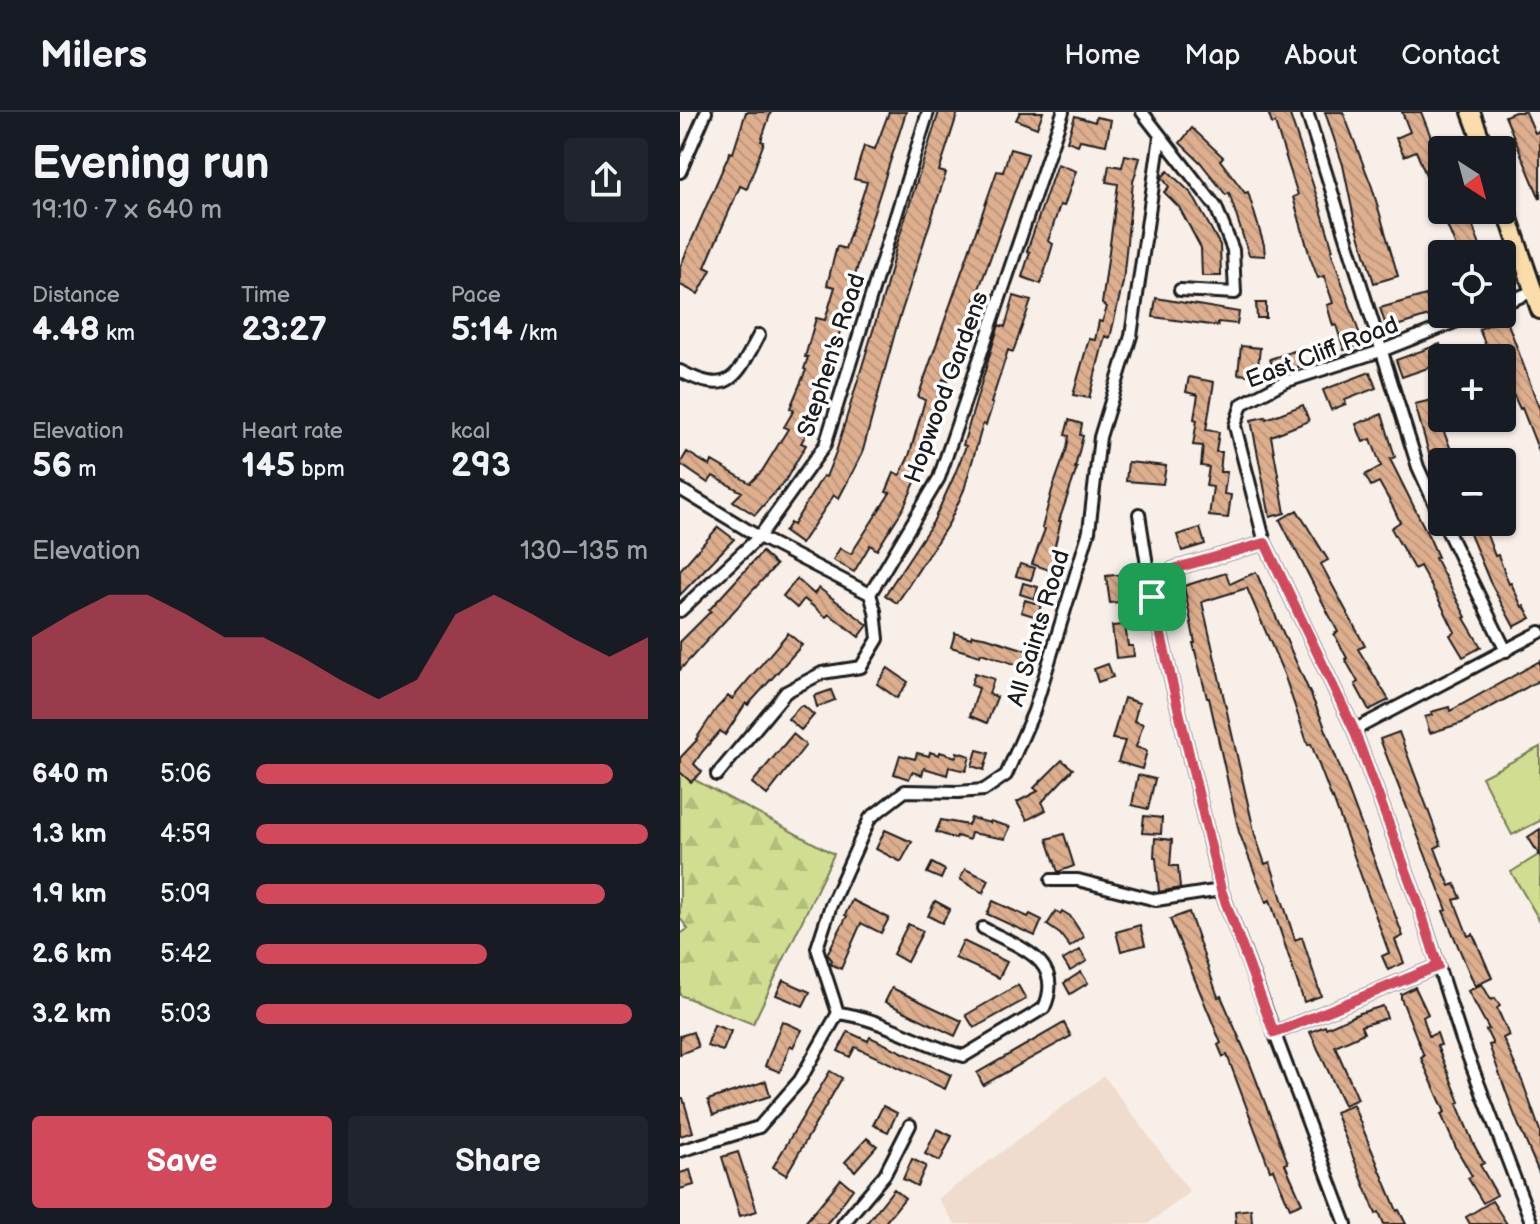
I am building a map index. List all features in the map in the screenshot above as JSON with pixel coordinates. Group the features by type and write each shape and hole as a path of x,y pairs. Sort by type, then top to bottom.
{"highway":[{"path":"1474,113 1481,136"},
{"path":"1511,224 1540,310"}],"street":[{"path":"680,172 706,112"},
{"name":"Stephen's Road","path":"680,611 759,537 825,445 928,112"},
{"name":"Hopwood Gardens","path":"870,594 939,478 1063,112"},
{"path":"1142,112 1216,207 1233,250 1235,293 1180,290"},
{"path":"1307,112 1418,467 1428,489"},
{"name":"All Saints Road","path":"838,1013 817,948 831,905 870,818 905,791 984,790 1006,775 1034,711 1089,531 1100,437 1131,336 1160,137"},
{"path":"1516,298 1534,291"},
{"name":"East Cliff Road","path":"1439,328 1381,351 1284,382 1242,404 1235,426 1265,543 1354,730 1418,903 1467,1055 1532,1224"},
{"path":"680,371 718,385 729,381 744,363 759,335"},
{"path":"680,489 759,537 870,594 875,611 878,639 861,667 822,673 786,692 717,775"},
{"path":"1139,514 1152,597 1221,890 1346,1224"},
{"path":"1450,536 1506,651"},
{"path":"1152,597 1173,569 1265,543"},
{"path":"1354,730 1540,632"},
{"path":"1051,880 1078,880 1156,900 1221,890"},
{"path":"680,1151 759,1127 800,1080 838,1013 855,1015 941,1050 964,1056 1044,1008 1049,996 1048,972 1041,960 983,928"},
{"path":"1274,1033 1438,966"},
{"path":"843,1224 885,1174 910,1125"}],"shaded area":[{"path":"1104,1076 1190,1192 1148,1224 955,1224 938,1199"}],"green space":[{"path":"1540,747 1540,821 1512,835 1482,777"},
{"path":"680,772 834,854 753,1024 680,995 680,934 688,929 680,918"},
{"path":"1540,854 1540,921 1511,872"}],"building":[{"path":"746,112 771,112 761,141 764,142 747,189 740,186 705,267 711,270 698,294 680,285 680,267 730,152 733,153"},
{"path":"889,112 906,112 864,243 831,364 809,421 813,423 801,443 806,445 785,481 755,515 733,501 742,492 713,476 708,483 680,464 687,452 710,466 712,461 750,483 762,471 788,429 784,427 794,410 790,408 806,370 808,357 805,357 816,318 825,320 835,287 827,285 837,246 845,249 867,182 854,179 864,146 875,149"},
{"path":"939,112 958,112 939,171 946,173 896,329 862,454 839,498 834,495 801,544 784,532 790,523 793,525 823,476 826,477 836,452"},
{"path":"1020,112 1043,112 1037,128 1016,120"},
{"path":"1268,112 1289,112 1363,344 1344,350 1336,325 1333,326 1327,305 1333,303 1324,276 1318,278 1310,257 1293,197 1298,195 1275,123 1272,124"},
{"path":"1325,112 1343,112 1372,187 1398,276 1374,283 1354,218 1343,165"},
{"path":"1402,112 1421,112 1431,136 1428,136 1428,180 1416,151 1404,156 1396,138 1410,132"},
{"path":"1526,112 1535,133 1540,131 1540,199 1516,136 1505,116"},
{"path":"1075,116 1095,122 1096,117 1111,120 1106,145 1080,140 1078,145 1067,141"},
{"path":"1192,128 1223,157 1220,160 1245,193 1248,192 1265,256 1249,255 1229,193 1226,195 1180,143"},
{"path":"1010,149 1028,154 948,381 943,379 932,413 938,414 924,462 904,507 877,550 870,545 854,572 833,560 840,548 851,554 890,493 886,492 894,473 900,475 909,456 925,400 918,397 997,171 1003,172"},
{"path":"1125,155 1140,158 1133,182 1123,282 1110,338 1105,336 1089,398 1073,395 1089,339 1095,340 1099,321 1102,322 1107,307 1102,304 1118,184 1106,182 1109,165 1122,167"},
{"path":"1057,164 1076,171 1048,241 1053,244 1041,284 1022,277 1030,252 1027,251"},
{"path":"1168,171 1192,194 1220,245 1221,276 1202,276 1201,248 1179,207 1164,192 1169,187 1162,177"},
{"path":"1446,224 1472,224 1478,240 1453,240"},
{"path":"1426,295 1428,316 1387,329 1380,308"},
{"path":"1014,296 1031,301 1013,352 1008,350 964,490 949,523 897,603 885,595 933,522 954,476 966,446 963,445 999,325 1005,327"},
{"path":"1156,298 1239,312 1237,324 1218,322 1218,326 1153,317"},
{"path":"1256,303 1266,303 1266,318 1257,318"},
{"path":"1510,328 1516,344 1485,344 1479,329"},
{"path":"1516,345 1540,410 1540,454 1516,400"},
{"path":"1241,346 1260,348 1257,376 1238,374"},
{"path":"1428,348 1428,368 1402,377 1396,360"},
{"path":"1294,351 1299,367 1275,375 1270,359"},
{"path":"1370,372 1376,388 1345,400 1346,404 1331,410 1323,390"},
{"path":"1189,377 1214,382 1206,430 1219,432 1216,452 1222,452 1220,472 1227,472 1224,494 1231,495 1228,518 1209,516 1213,487 1206,486 1209,467 1201,466 1203,446 1193,445 1198,395 1186,392"},
{"path":"1428,401 1428,432 1444,432 1450,448 1428,450 1415,404"},
{"path":"1303,405 1309,421 1271,436 1285,513 1270,517 1251,420 1266,419"},
{"path":"1382,414 1395,457 1390,459 1430,539 1438,557 1435,558 1464,618 1481,647 1463,657 1450,635 1455,632 1420,566 1414,569 1391,528 1400,522 1393,507 1379,482 1371,486 1365,475 1381,466 1371,439 1363,442 1356,424"},
{"path":"1069,420 1082,424 1080,435 1083,436 1077,468 1059,521 1052,571 1032,564 1067,448 1069,436 1065,435"},
{"path":"1128,462 1166,466 1163,484 1126,481"},
{"path":"1297,510 1328,560 1321,564 1365,646 1358,649 1389,700 1369,710 1334,634 1338,632 1280,520"},
{"path":"718,527 734,539 680,595 680,570"},
{"path":"1200,528 1205,544 1182,551 1177,535"},
{"path":"1471,536 1487,536 1509,584 1531,618 1514,627"},
{"path":"762,552 776,565 680,670 680,642"},
{"path":"1020,564 1035,568 1031,580 1016,576"},
{"path":"1256,572 1322,720 1403,936 1395,940 1404,963 1388,970 1382,956 1389,953 1333,798 1311,744 1308,745 1284,674 1247,588 1202,602 1255,835 1265,864 1270,862 1295,940 1302,937 1321,996 1304,1002 1270,900 1266,902 1239,832 1209,698 1193,643 1184,586 1226,573 1230,584"},
{"path":"1125,574 1129,601 1110,603 1106,576"},
{"path":"797,579 814,594 819,588 868,625 859,637 804,599 797,608 783,596"},
{"path":"1023,583 1038,587 1035,599 1020,594"},
{"path":"1025,600 1041,605 1037,617 1021,612"},
{"path":"1125,625 1128,646 1133,646 1134,656 1116,658 1112,626"},
{"path":"788,633 802,645 748,705 746,703 725,735 720,731 702,752 694,764 702,772 691,782 680,772 680,758 697,740 716,709 728,696 732,699"},
{"path":"955,633 971,638 972,635 988,638 1032,652 1027,668 951,647"},
{"path":"1540,661 1540,680 1462,723 1430,733 1425,717 1432,715 1431,712 1449,707 1450,711"},
{"path":"1108,664 1113,677 1098,682 1094,669"},
{"path":"888,668 908,682 897,698 877,684"},
{"path":"975,673 994,679 989,694 997,697 987,723 970,716 979,688 971,685"},
{"path":"831,690 835,700 817,707 814,696"},
{"path":"1124,698 1139,703 1134,721 1143,724 1136,747 1147,751 1142,769 1118,762 1125,741 1112,739"},
{"path":"800,706 814,715 801,730 788,719"},
{"path":"1399,732 1441,845 1435,848 1450,886 1455,884 1461,898 1454,900 1468,936 1473,934 1492,978 1475,986 1443,911 1447,910 1380,739"},
{"path":"793,734 806,745 767,795 752,783"},
{"path":"977,750 989,753 984,770 972,766"},
{"path":"930,752 956,757 957,752 970,756 966,771 949,767 947,775 924,768 922,775 912,772 909,779 894,774 900,755 915,759 917,753 929,756"},
{"path":"1062,760 1073,769 1042,802 1046,810 1027,820 1017,802 1038,791 1034,788"},
{"path":"1138,775 1155,779 1148,809 1132,805"},
{"path":"1144,816 1162,818 1161,834 1142,833"},
{"path":"971,818 1010,827 1005,839 971,833 969,840 957,836 956,839 936,832 941,820 968,825"},
{"path":"1540,829 1540,856 1528,837"},
{"path":"885,830 912,842 901,862 876,849"},
{"path":"1064,834 1074,866 1058,872 1047,839"},
{"path":"1155,838 1172,840 1170,866 1178,866 1180,888 1159,892 1154,857"},
{"path":"932,863 945,870 941,879 927,873"},
{"path":"965,869 989,880 983,893 960,879"},
{"path":"852,900 889,918 881,933 861,923 841,969 830,964 832,960 827,954"},
{"path":"935,901 950,909 942,923 928,916"},
{"path":"993,901 1042,920 1035,936 987,914"},
{"path":"1056,911 1070,916 1084,937 1070,947 1060,934 1047,925"},
{"path":"1189,912 1218,997 1221,996 1249,1061 1302,1203 1290,1208 1273,1169 1270,1170 1227,1055 1223,1057 1218,1045 1221,1043 1170,919"},
{"path":"908,924 923,931 907,962 893,954"},
{"path":"1140,925 1145,945 1121,951 1116,932"},
{"path":"963,941 1007,962 999,978 955,958"},
{"path":"1080,950 1087,961 1070,971 1063,960"},
{"path":"1081,972 1088,983 1070,994 1064,983"},
{"path":"783,980 810,992 803,1006 776,995"},
{"path":"1482,984 1491,1000 1495,998 1500,1006 1497,1008 1509,1035 1503,1038 1540,1131 1540,1175 1489,1045 1493,1044 1486,1030 1489,1029 1468,991"},
{"path":"1018,985 1026,999 974,1028 966,1015"},
{"path":"1415,987 1428,1014 1423,1017 1429,1036 1437,1033 1441,1045 1437,1046 1460,1102 1457,1104 1484,1163 1480,1165 1497,1195 1483,1203 1468,1178 1472,1176 1441,1114 1445,1112 1421,1058 1424,1056 1401,998 1401,994"},
{"path":"892,988 962,1021 955,1036 885,1002"},
{"path":"1383,1006 1387,1018 1361,1026 1364,1033 1335,1046 1358,1099 1344,1105 1310,1032"},
{"path":"782,1021 802,1030 793,1047 790,1045 780,1072 765,1066"},
{"path":"1064,1023 1071,1036 983,1085 977,1073"},
{"path":"714,1025 731,1031 723,1051 707,1046"},
{"path":"693,1032 698,1047 680,1054 680,1036"},
{"path":"848,1032 868,1041 870,1037 951,1075 945,1089 855,1047 850,1057 838,1051"},
{"path":"830,1071 842,1078 786,1175 773,1167"},
{"path":"766,1081 770,1096 713,1115 708,1100"},
{"path":"680,1098 683,1098 693,1132 680,1136"},
{"path":"1353,1105 1397,1211 1406,1224 1384,1224 1379,1212 1376,1214 1335,1112"},
{"path":"883,1106 897,1113 888,1132 873,1125"},
{"path":"937,1129 952,1136 940,1161 925,1154"},
{"path":"867,1138 877,1146 855,1171 845,1162"},
{"path":"738,1152 757,1211 740,1216 722,1157"},
{"path":"912,1159 926,1166 917,1186 903,1179"},
{"path":"690,1170 694,1185 680,1189 680,1173"},
{"path":"841,1179 853,1189 833,1216 826,1224 804,1224"},
{"path":"894,1189 905,1198 884,1224 866,1224"},
{"path":"1492,1201 1507,1224 1470,1224 1466,1217"},
{"path":"1251,1209 1252,1224 1236,1224 1235,1211"}],"route":[{"path":"1265,543 1354,730 1438,966 1274,1033 1221,890 1152,597 1173,569 1265,543"}]}
